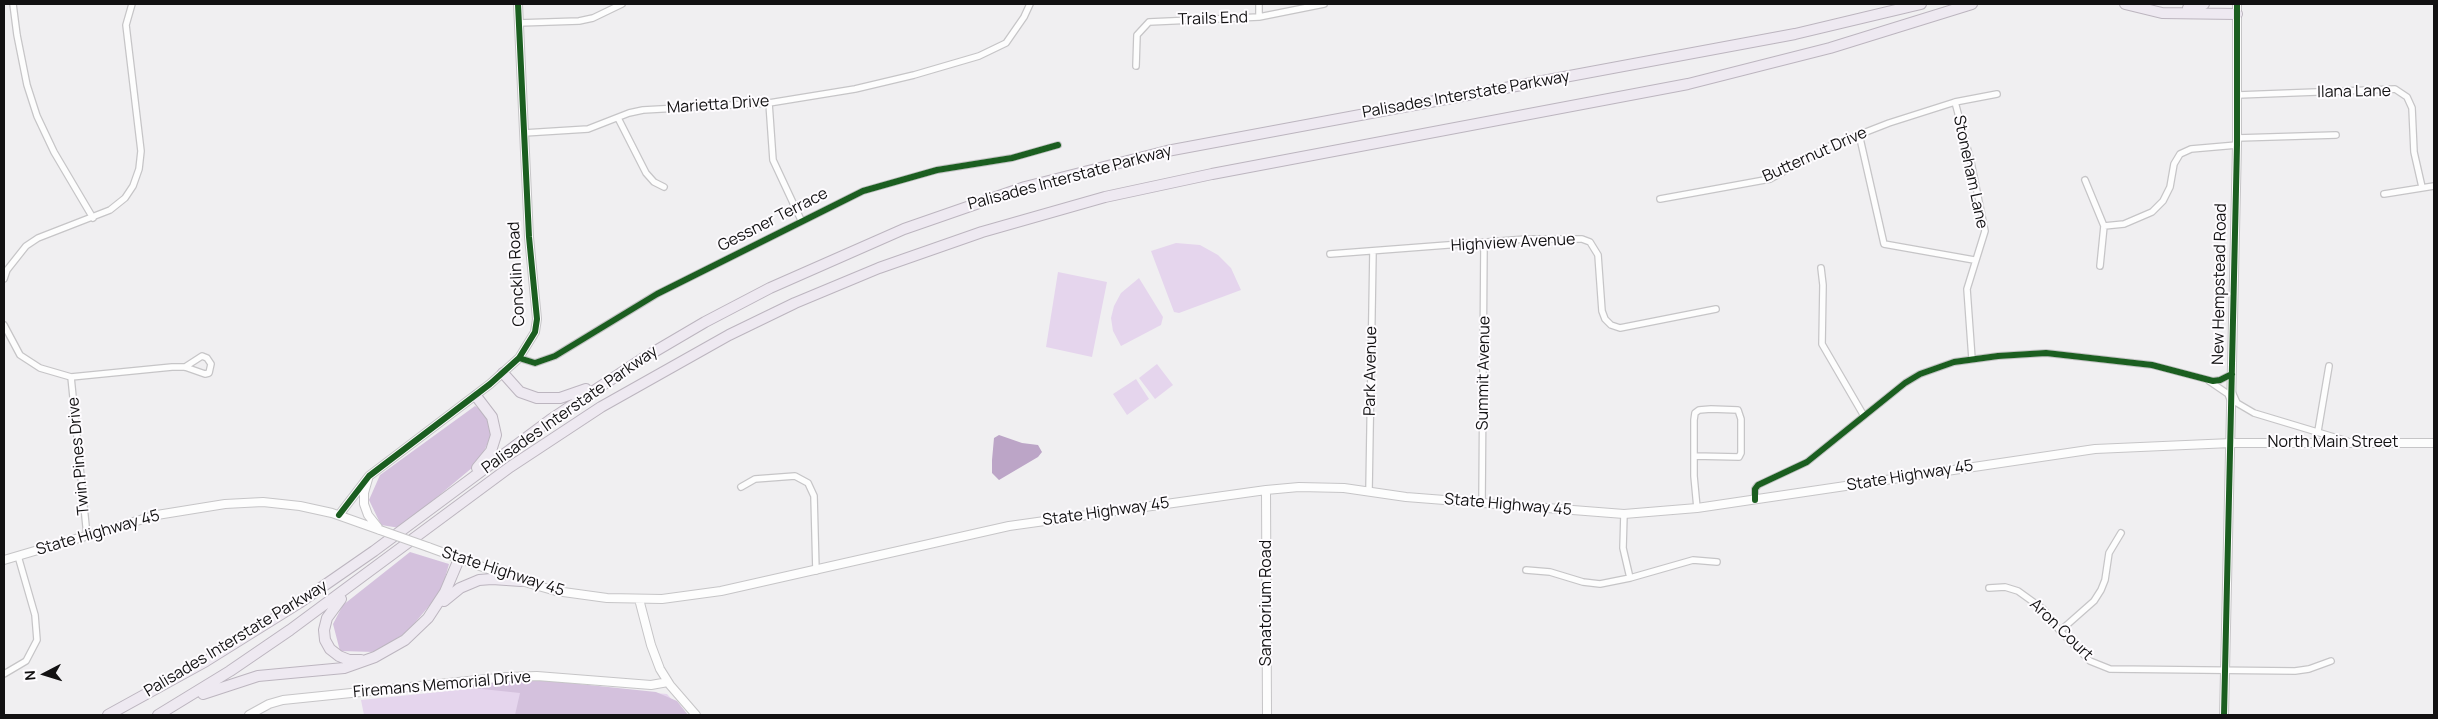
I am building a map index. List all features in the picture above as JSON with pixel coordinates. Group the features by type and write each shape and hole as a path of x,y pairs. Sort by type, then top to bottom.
{"highway":[{"name":"Palisades Interstate Parkway","path":"108,715 198,665 276,618 345,572 565,409 657,350 754,296 858,247 956,210 1061,177 1203,143 1795,34 1921,4"},
{"name":"Palisades Interstate Parkway","path":"159,715 268,646 541,446 601,407 672,365 795,303 879,268 948,243 1053,211 1158,185 1590,104 1697,82 1821,50 1972,4"},
{"path":"2124,4 2157,12 2237,9"},
{"path":"2140,4 2162,8 2237,9"},
{"path":"2188,8 2204,4"},
{"path":"503,374 516,388 527,395 541,399 560,398 587,388 657,350"},
{"path":"433,507 483,462 494,443 494,421 476,396"},
{"path":"381,654 357,660 339,656 327,643 325,624 329,613 338,603 407,544"},
{"path":"428,618 445,592 459,559"},
{"path":"159,715 203,694 246,679 276,673 344,668 361,664 405,640 449,596 467,584 492,578 521,580"}],"main road":[{"name":"Concklin Road","path":"339,516 369,476 503,374 520,358 533,336 537,319 530,253 518,4"},
{"name":"New Hempstead Road","path":"2224,715 2238,96 2237,9"},
{"name":"State Highway 45","path":"4,560 167,513 235,503 290,504 339,516 521,580 576,594 639,599 705,594 816,571 1009,526 1266,490 1299,487 1369,490 1406,497 1624,514 1697,508 1755,500 2086,450 2129,446 2231,443"},
{"name":"North Main Street","path":"2231,443 2434,443"},
{"path":"369,476 364,493 364,504 368,515 380,530"},
{"name":"Sanatorium Road","path":"1266,490 1267,715"},
{"path":"639,599 652,650 668,682 696,715"},
{"name":"Firemans Memorial Drive","path":"249,715 269,704 283,700 518,676 651,685 668,682"}],"street":[{"path":"13,4 26,77 37,116 54,152 93,218"},
{"path":"4,279 7,270 26,246 38,238 110,210 125,198 133,186 139,169 141,151 126,25 132,4"},
{"path":"518,23 579,21 593,18 622,4"},
{"name":"Marietta Drive","path":"524,134 588,129 643,110 769,103 855,89 914,75 979,56 1006,43 1024,17 1030,4"},
{"path":"1259,4 1259,17"},
{"name":"Trails End","path":"1136,66 1137,35 1149,22 1259,17 1324,4"},
{"name":"Ilana Lane","path":"2238,96 2395,89 2407,97 2412,108 2414,152 2422,186"},
{"name":"Butternut Drive","path":"1660,200 1770,179 1798,162 1859,134 1955,102 1997,94"},
{"name":"Stoneham Lane","path":"1955,102 1971,162 1985,231 1966,289 1972,359"},
{"path":"769,103 773,160 801,220"},
{"path":"618,118 646,174 654,182 664,187"},
{"path":"1859,134 1884,244 1974,260"},
{"path":"2104,226 2124,224 2152,212 2166,194 2174,164 2180,154 2191,149 2237,142 2336,135"},
{"name":"Gessner Terrace","path":"520,358 535,363 555,356 657,294 801,220 863,191 885,183 952,167 1012,158 1058,145"},
{"path":"2085,180 2104,226 2100,266"},
{"path":"2384,194 2422,186 2434,186"},
{"name":"Highview Avenue","path":"1330,254 1573,238 1590,242 1598,254 1602,311 1605,319 1620,328 1716,309"},
{"name":"Summit Avenue","path":"1482,503 1484,243"},
{"name":"Park Avenue","path":"1369,490 1373,251"},
{"path":"1821,268 1823,284 1822,344 1864,416"},
{"path":"4,325 20,355 40,368 72,377 185,367"},
{"path":"1755,500 1755,489 1758,485 1807,462 1893,392 1920,374 1954,362 2030,353 2066,354 2152,365 2205,379 2220,380 2232,374"},
{"path":"2318,431 2329,366"},
{"name":"Twin Pines Drive","path":"72,377 86,536"},
{"path":"2205,379 2228,394 2232,403"},
{"path":"2232,390 2237,403 2254,413 2318,431 2353,444"},
{"path":"1694,456 1739,456 1741,453 1742,418 1738,410 1711,408 1699,410 1695,413 1694,456 1697,508"},
{"path":"741,487 755,479 795,476 803,478 808,483 814,496 816,571"},
{"path":"1624,514 1623,548 1630,578"},
{"path":"2060,631 2094,601 2101,590 2105,580 2110,553 2121,533"},
{"path":"4,674 26,661 37,640 35,615 18,556"},
{"path":"1526,570 1550,572 1583,582 1600,584 1630,578 1693,560 1717,562"},
{"name":"Aron Court","path":"1989,588 2005,587 2018,591 2043,609 2060,631 2090,661 2110,668 2295,671 2309,669 2331,661"}],"shaded area":[{"path":"1176,243 1200,245 1218,255 1231,268 1241,290 1179,313 1174,312 1151,251"},
{"path":"1058,272 1107,282 1092,357 1046,347"},
{"path":"1139,278 1163,317 1161,325 1121,346 1113,331 1111,318 1114,306 1121,293"},
{"path":"1157,364 1173,385 1155,399 1139,378"},
{"path":"1136,379 1149,399 1127,415 1113,394"},
{"path":"475,406 488,415 491,436 479,462 400,528 381,525 369,500 380,475"},
{"path":"999,435 1022,443 1038,445 1042,452 1038,457 999,480 992,473 992,460 994,438"},
{"path":"410,552 449,564 441,592 407,632 375,652 340,651 333,624 343,605"},
{"path":"522,678 656,692 677,701 688,715 515,715 520,693 454,686"},
{"path":"517,684 547,684 667,694 686,715 364,715 361,700"}],"cycle path":[{"path":"339,515 369,476 490,384 519,358 535,332 537,319 529,237 518,4"},
{"path":"2224,715 2237,145 2237,4"},
{"path":"519,358 535,363 555,356 657,294 863,191 937,170 1012,158 1058,145"},
{"path":"1755,500 1755,489 1758,485 1807,462 1905,383 1920,374 1954,362 1998,356 2046,353 2152,365 2213,381 2232,374"}]}
